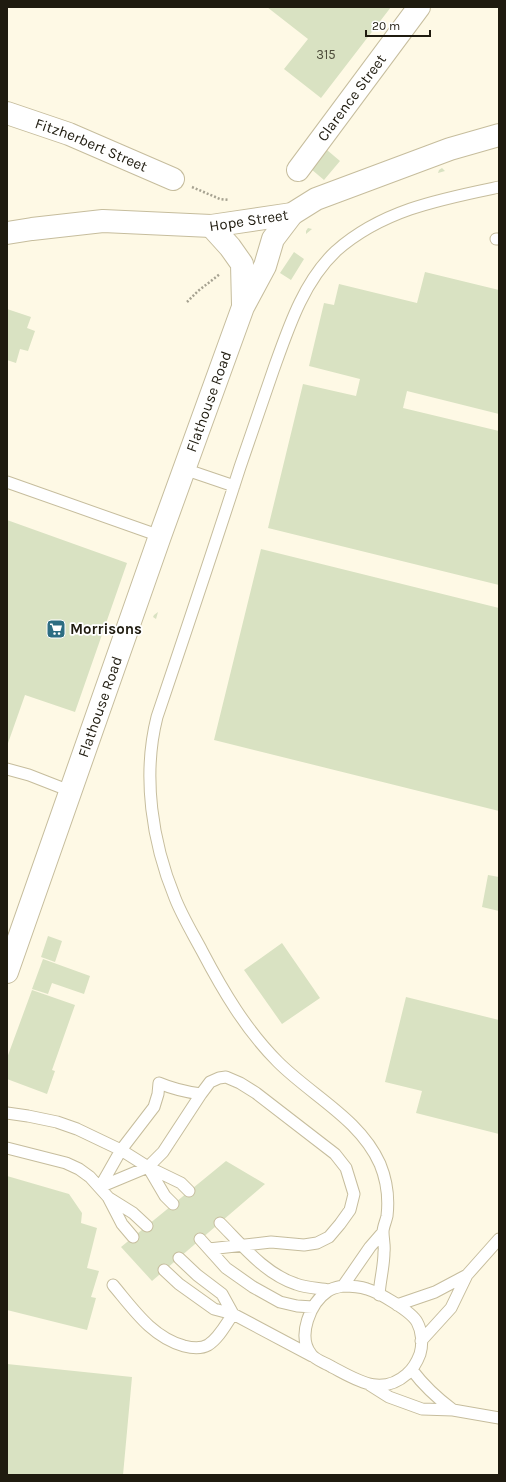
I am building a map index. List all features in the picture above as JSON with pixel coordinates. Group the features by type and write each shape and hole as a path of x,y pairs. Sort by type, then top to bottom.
{"street":[{"name":"Clarence Street","path":"298,170 420,7"},
{"name":"Fitzherbert Street","path":"7,113 69,134 173,179"},
{"name":"Hope Street","path":"7,234 32,229 104,221 211,226 292,214 316,199 450,149 499,135"},
{"path":"243,306 265,266 273,239 292,214"},
{"path":"211,226 230,247 242,264 243,306"},
{"name":"Hope Street","path":"7,228 32,229"},
{"name":"Flathouse Road","path":"7,972 160,536 243,306"}],"lane":[{"path":"379,1295 380,1276 384,1252 383,1232 388,1200 386,1181 380,1164 370,1146 353,1125 279,1064 262,1045 245,1025 211,969 181,912 168,879 155,835 150,787 151,757 155,725 234,486 267,388 290,326 305,293 329,258 361,233 393,215 423,204 499,187"},
{"path":"184,469 234,486"},
{"path":"7,482 160,536"},
{"path":"7,769 29,775 70,791"},
{"path":"100,1188 148,1167 163,1152 210,1082 222,1077 235,1080 256,1093 335,1154 346,1168 354,1194 350,1210 340,1224 329,1237 316,1243 304,1245 271,1242 209,1249"},
{"path":"100,1188 121,1150 154,1107 158,1094 159,1083 176,1090 201,1094"},
{"path":"7,1113 57,1122 77,1129 121,1150 148,1167 181,1183 189,1191"},
{"path":"7,1148 66,1163 79,1169 108,1197 122,1224 133,1237"},
{"path":"148,1167 165,1196 173,1204"},
{"path":"108,1197 133,1213 147,1226"},
{"path":"220,1223 264,1265 281,1277 296,1284 329,1290"},
{"path":"343,1286 383,1232"},
{"path":"200,1239 226,1268 253,1287 280,1302 297,1306 313,1307"},
{"path":"422,1341 451,1308 467,1275 499,1240"},
{"path":"179,1258 197,1276 222,1294 233,1314"},
{"path":"164,1270 179,1284 214,1309 233,1314 389,1397 422,1409 453,1410 499,1418"},
{"path":"397,1305 435,1292 467,1275"},
{"path":"113,1285 148,1326 155,1332 170,1341 187,1347 195,1348 207,1345 216,1338 233,1314"},
{"path":"312,1356 306,1347 305,1338 307,1323 313,1307 320,1298 329,1290 343,1286 356,1286 369,1289 397,1305 416,1320 420,1328 422,1341 422,1349 418,1359 412,1370 403,1378 392,1383 369,1385"},
{"path":"412,1370 432,1395 453,1410"}],"path":[{"path":"173,179 220,198 234,201"},
{"path":"187,302 220,273"}],"building":[{"path":"267,7 391,7 321,98 284,69 308,39"},
{"path":"327,150 340,161 324,180 311,169"},
{"path":"442,168 445,171 438,173 439,170"},
{"path":"308,228 312,229 306,234 306,231"},
{"path":"294,252 304,259 291,280 280,273"},
{"path":"425,272 499,290 499,414 407,391 403,408 499,431 499,585 268,528 303,384 356,396 360,379 309,366 324,303 334,305 339,284 417,303"},
{"path":"7,309 31,317 27,328 35,331 28,351 20,349 16,363 7,360"},
{"name":"Morrisons","path":"7,520 127,563 75,712 25,695 7,746"},
{"path":"261,549 499,608 499,811 214,740"},
{"path":"158,612 156,619 153,617"},
{"path":"488,875 499,877 499,911 482,907"},
{"path":"48,936 62,941 55,962 41,957"},
{"path":"282,943 320,998 282,1024 244,970"},
{"path":"43,959 90,976 84,994 52,983 48,994 32,989"},
{"path":"32,990 75,1005 52,1070 55,1071 47,1094 7,1079 7,1058"},
{"path":"406,997 499,1020 499,1134 416,1113 422,1091 385,1082"},
{"path":"226,1161 265,1184 152,1281 121,1247"},
{"path":"7,1176 69,1194 82,1213 81,1223 97,1228 87,1268 99,1271 91,1297 96,1298 87,1330 7,1310"},
{"path":"7,1364 132,1377 123,1475 7,1475"}],"place":[{"name":"Morrisons","path":"56,629"}]}
